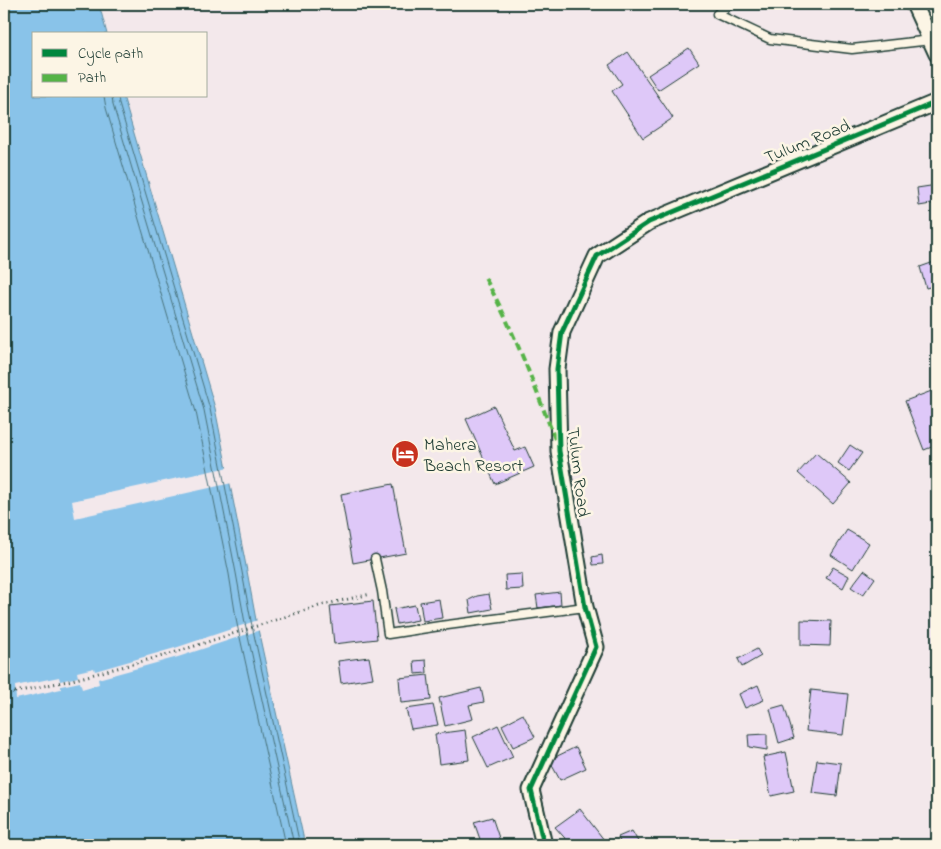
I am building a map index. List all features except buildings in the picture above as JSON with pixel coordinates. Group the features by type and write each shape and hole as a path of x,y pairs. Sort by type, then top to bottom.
{"street":[{"path":"914,4 934,47"},
{"name":"Tulum Road","path":"544,845 531,790 596,648 585,607 559,451 557,369 562,332 597,256 649,222 937,102"}],"lane":[{"path":"730,4 717,14 770,39 852,49 934,47"},
{"path":"376,559 388,634 585,607"}],"path":[{"path":"15,692 72,680 161,656 322,605 382,591"}],"water":[{"path":"4,4 99,4 106,32 32,32 32,98 124,98 215,408 256,620 305,845 4,845"}],"pier":[{"path":"229,467 232,483 75,518 72,501"},
{"path":"258,620 260,630 178,657 98,679 99,684 82,689 80,682 61,686 61,689 16,699 15,686 59,677 60,681 78,677 77,672 94,668 95,671 175,648"}],"ferry route":[{"path":"4,702 15,692"}],"marked path":[{"path":"485,278 514,338 555,439"}],"cycle path":[{"path":"544,845 531,790 596,647 585,607 559,451 557,369 562,332 597,256 649,222 937,102"}],"place":[{"name":"Mahera Beach Resort","path":"405,454"}]}
